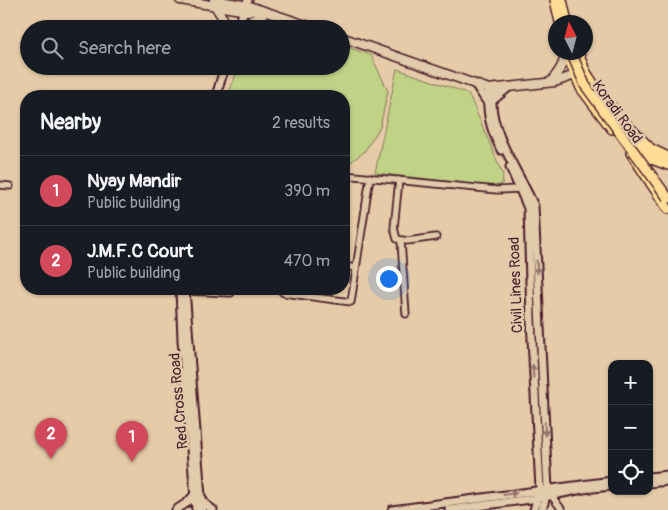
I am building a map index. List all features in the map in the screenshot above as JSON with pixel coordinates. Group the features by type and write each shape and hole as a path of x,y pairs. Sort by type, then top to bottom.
{"main road":[{"path":"180,0 247,5 290,20"},
{"path":"555,0 562,15"},
{"path":"562,0 564,15"},
{"path":"215,3 225,20"},
{"path":"251,20 263,11"},
{"path":"350,40 475,84 492,88 551,82 585,71"},
{"path":"551,82 564,60"},
{"name":"Koradi Road","path":"569,60 581,88 631,154 668,209"},
{"path":"574,60 585,85 668,198"},
{"path":"579,60 588,84 668,189"},
{"path":"580,60 600,94 626,124 665,160"},
{"path":"608,123 626,132 649,158 665,160"}],"street":[{"path":"241,20 247,5"},
{"path":"243,20 247,5"},
{"path":"218,90 222,75"},
{"path":"222,90 226,75"},
{"path":"475,84 489,102 507,154 525,185 534,206 546,495 542,510"},
{"path":"489,102 509,87"},
{"path":"489,102 492,88"},
{"name":"Civil Lines Road","path":"489,102 490,124 528,208 530,320 540,490 546,495"},
{"path":"350,175 497,190 520,189"},
{"path":"299,295 351,302 370,177"},
{"path":"399,180 394,233 397,239 401,241 436,236"},
{"path":"0,185 10,186"},
{"path":"401,241 406,314"},
{"path":"350,267 356,268"},
{"name":"Red Cross Road","path":"183,295 197,494 202,510"},
{"path":"653,477 668,475"},
{"path":"653,483 668,481"},
{"path":"534,510 546,495 608,482"},
{"path":"449,510 608,486"},
{"path":"392,510 540,490"},
{"path":"176,510 197,494"},
{"path":"196,510 197,494"},
{"path":"197,494 204,504 213,510"},
{"path":"546,495 562,510"}],"green space":[{"path":"350,48 371,55 388,91 380,127 364,152 350,162 350,90 230,90 236,75 350,75"},
{"path":"397,69 467,93 503,175 502,184 496,187 375,173"}],"place":[{"name":"J.M.F.C Court","path":"51,459"},
{"name":"Nyay Mandir","path":"132,462"}]}
